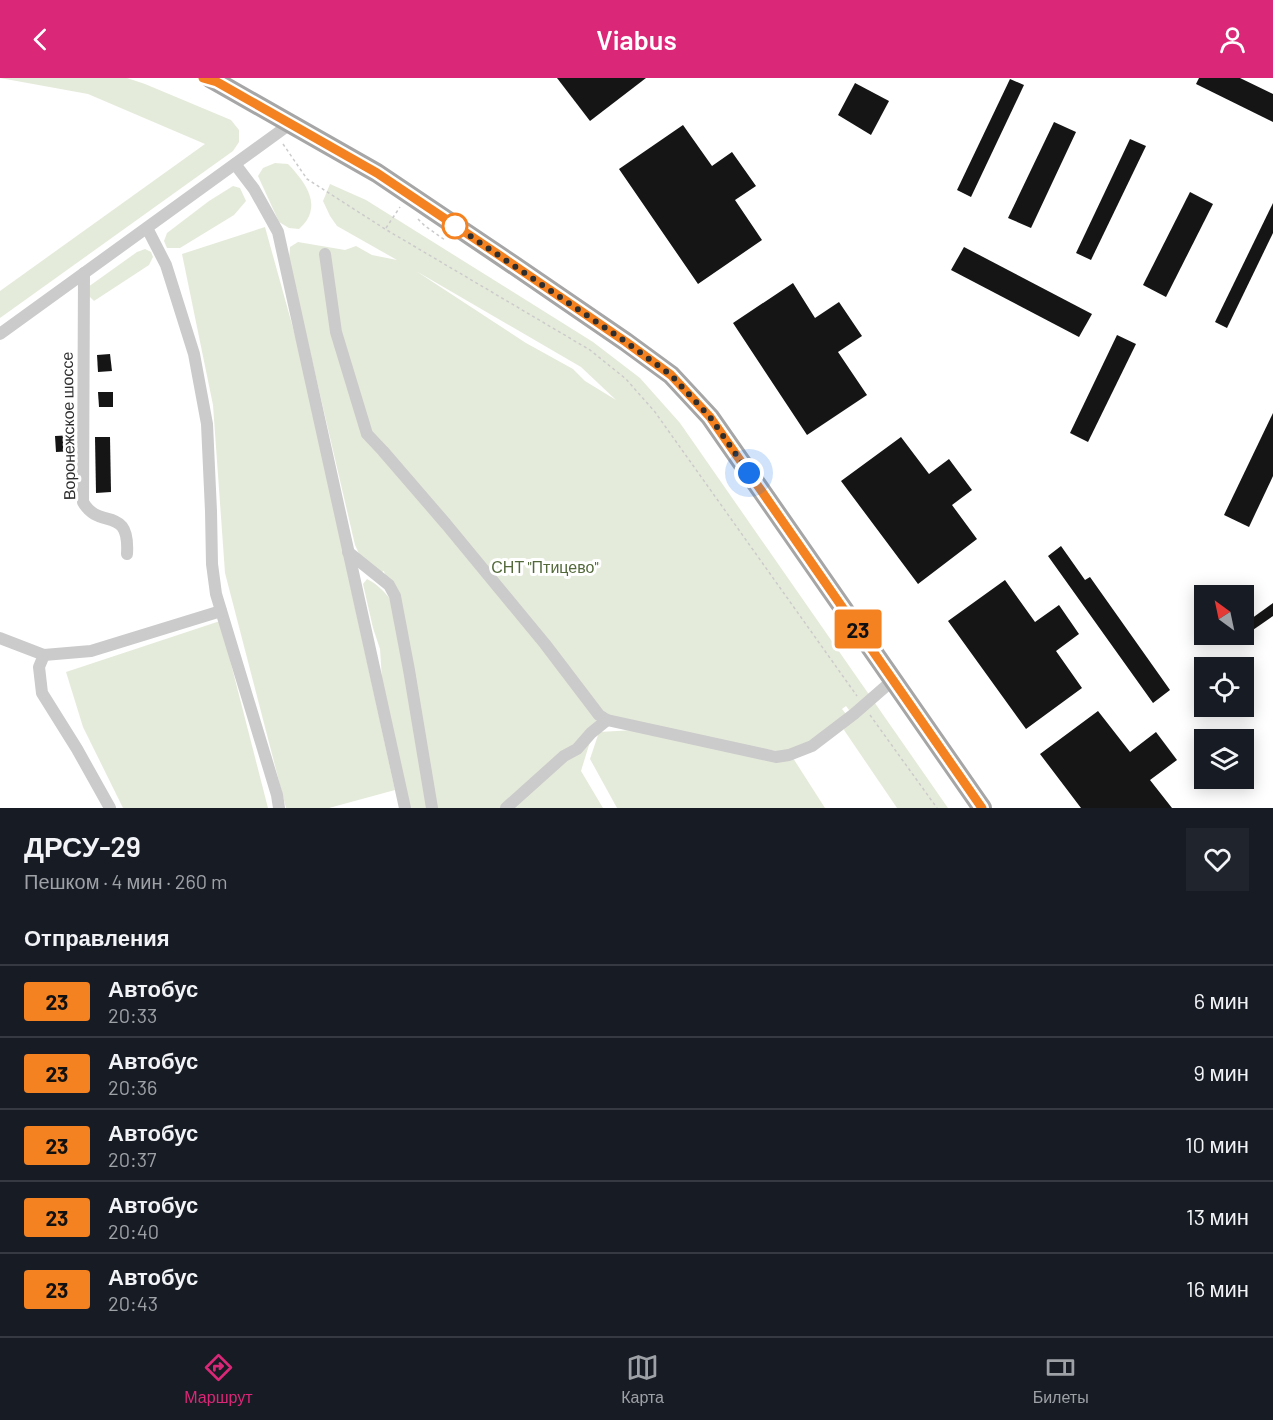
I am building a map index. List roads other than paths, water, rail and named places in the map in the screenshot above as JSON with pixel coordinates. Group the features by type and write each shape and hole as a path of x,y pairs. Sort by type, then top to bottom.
{"main road":[{"path":"210,79 283,129 377,173 671,375 710,417 982,808"}],"street":[{"path":"0,334 283,129"},
{"path":"235,164 254,189 278,232 405,808"},
{"path":"147,228 166,265 195,354 207,424 212,564 216,594 279,808"},
{"path":"325,254 336,332 367,434 530,626 598,715 607,720 776,757 789,755 812,746 893,680"},
{"name":"Воронежское шоссе","path":"84,273 83,502 87,510 93,514 119,522 127,537 127,554"},
{"path":"348,552 389,585 395,597 432,808"},
{"path":"0,638 44,655 91,651 221,611"},
{"path":"44,655 39,667 42,693 110,808"},
{"path":"506,808 564,756 577,749 607,720"}],"park label":[{"name":"СНТ \"Птицево\"","path":"545,567"}]}
